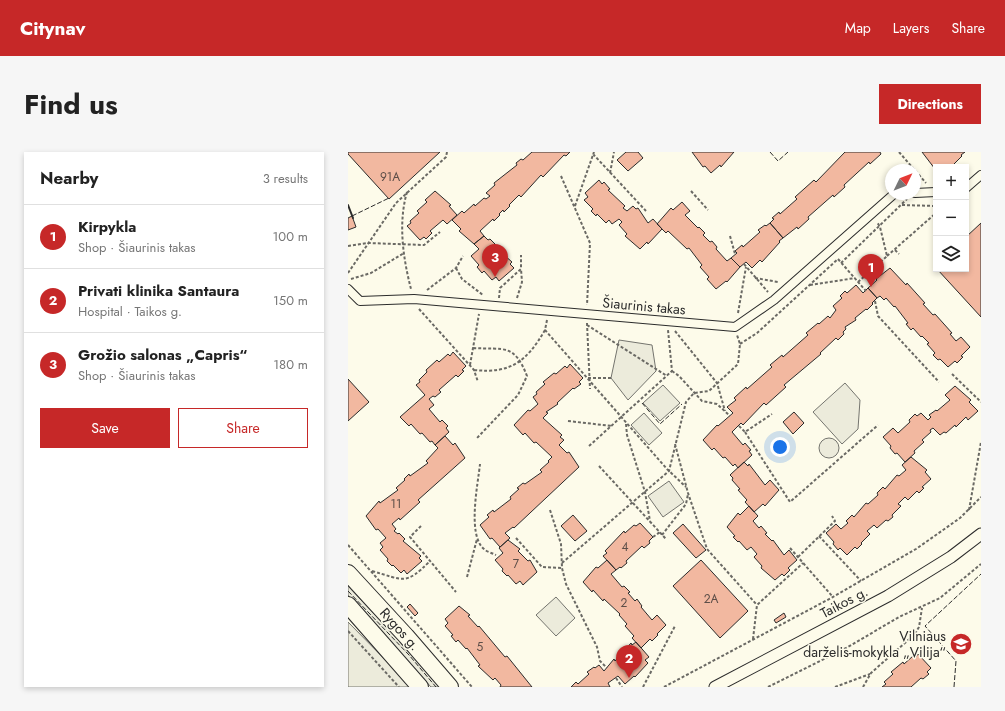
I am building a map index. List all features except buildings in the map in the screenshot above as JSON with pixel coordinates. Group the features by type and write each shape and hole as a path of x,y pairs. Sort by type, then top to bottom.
{"main road":[{"name":"Rygos g.","path":"348,573 406,636 450,687"},
{"name":"Rygos g.","path":"348,605 420,687"}],"street":[{"path":"969,185 981,175"},
{"path":"921,193 933,192"},
{"path":"735,327 774,300 887,200"},
{"name":"Šiaurinis takas","path":"348,289 360,301 412,300 735,327"},
{"name":"Taikos g.","path":"715,687 888,596 951,557 981,534"}],"path":[{"path":"348,273 396,203 446,156 447,152"},
{"path":"610,173 614,152"},
{"path":"900,152 933,190"},
{"path":"593,153 646,211"},
{"path":"574,207 593,153"},
{"path":"561,176 590,243 587,314 588,378 590,389"},
{"path":"691,191 708,210"},
{"path":"407,192 402,208 403,245 406,272 412,300 470,365 474,370 478,382"},
{"path":"842,263 906,200"},
{"path":"902,204 933,206"},
{"path":"871,215 880,227 887,256"},
{"path":"858,282 933,216"},
{"path":"348,246 368,243 424,245 440,232"},
{"path":"730,236 735,254"},
{"path":"830,250 866,291"},
{"path":"894,250 899,254"},
{"path":"348,280 371,273 404,253"},
{"path":"513,308 522,282 521,255"},
{"path":"412,300 456,268 463,256"},
{"path":"740,344 757,333 838,259"},
{"path":"744,264 783,309"},
{"path":"562,563 668,471 686,402 694,393 709,391 738,364 740,344 735,327 746,267"},
{"path":"456,268 462,279 499,307"},
{"path":"499,307 500,288 521,268"},
{"path":"801,276 810,285"},
{"path":"756,278 792,284"},
{"path":"810,285 854,278"},
{"path":"875,301 878,316 939,382"},
{"path":"470,365 480,305"},
{"path":"474,370 491,372 515,365 533,350 545,330 549,311"},
{"path":"667,321 672,371 679,376 702,401 717,404 730,416"},
{"path":"667,321 718,383 725,411"},
{"path":"587,326 667,376"},
{"path":"545,330 668,471 686,487"},
{"path":"473,348 510,350 521,360 527,376 518,395 477,438"},
{"path":"589,446 622,418 672,371"},
{"path":"952,374 981,402"},
{"path":"588,378 611,378"},
{"path":"745,432 772,414"},
{"path":"568,422 612,426"},
{"path":"626,423 627,435 645,492 650,521"},
{"path":"739,426 745,432 790,502 878,425"},
{"path":"969,510 981,442"},
{"path":"675,443 688,494 707,549 757,605"},
{"path":"480,464 474,519 478,538 484,549 496,555"},
{"path":"599,466 633,501 666,539"},
{"path":"662,534 686,504 688,494"},
{"path":"664,687 833,597 916,549 960,518 981,496"},
{"path":"550,510 561,544 562,568 566,584 597,647 600,661 606,668"},
{"path":"798,557 835,521 832,516"},
{"path":"421,526 410,537 456,592"},
{"path":"653,537 660,532"},
{"path":"819,536 861,581"},
{"path":"467,577 478,538"},
{"path":"516,538 542,567 562,568"},
{"path":"348,545 472,687"},
{"path":"790,548 833,597"},
{"path":"371,571 402,580 409,578 420,571 430,561"},
{"path":"753,640 757,605 803,563"},
{"path":"768,687 848,647 899,617 940,598 981,564"},
{"path":"863,687 871,673 915,634 919,627 923,607"},
{"path":"643,687 675,626"},
{"path":"348,631 399,687"},
{"path":"835,687 871,673"},
{"path":"616,678 622,687"}],"shaded area":[{"path":"619,340 652,345 656,371 628,400 611,378"},
{"path":"845,383 860,400 858,429 842,444 813,412"},
{"path":"663,385 680,403 660,421 643,403"},
{"path":"644,413 662,433 649,445 631,425"},
{"path":"829,438 836,441 839,448 836,455 829,458 822,455 819,448 822,441"},
{"path":"669,481 684,502 663,517 648,496"},
{"path":"348,586 440,687 431,687 348,595"},
{"path":"556,597 575,618 556,636 536,615"},
{"path":"348,622 412,687 348,687"}],"fence":[{"path":"770,152 778,161 788,152"},
{"path":"352,216 389,198"},
{"path":"642,403 660,424 682,404"},
{"path":"954,687 956,661 925,626 981,574"},
{"path":"348,591 409,655 436,687"}],"wall":[{"path":"348,205 353,218"}],"place":[{"name":"Grožio salonas „Capris“","path":"495,277"},
{"name":"Kirpykla","path":"871,287"},
{"name":"Vilniaus darželis-mokykla „Vilija“","path":"961,644"},
{"name":"Privati klinika Santaura","path":"629,678"}]}
